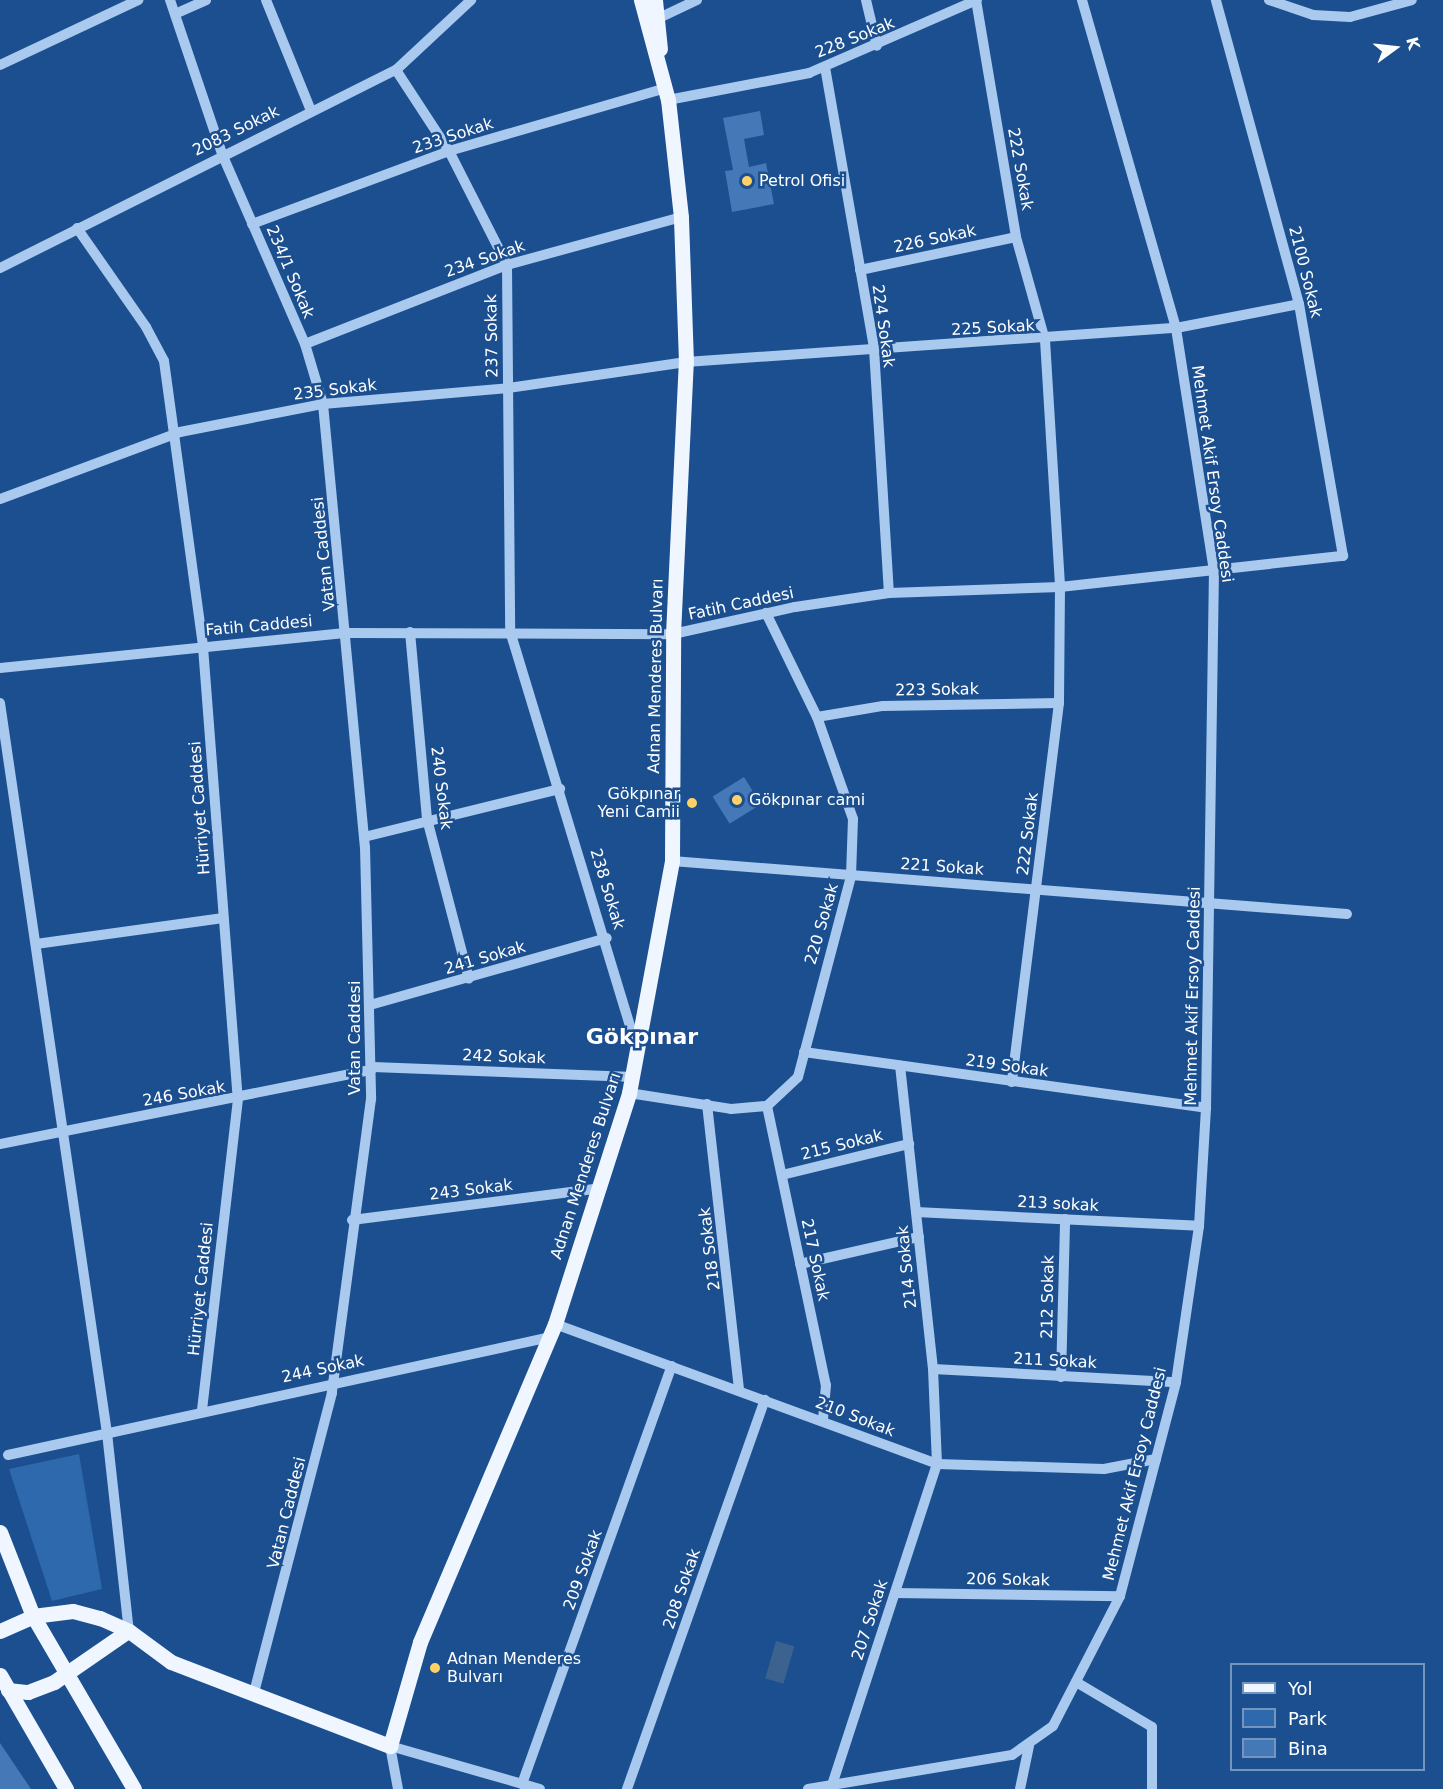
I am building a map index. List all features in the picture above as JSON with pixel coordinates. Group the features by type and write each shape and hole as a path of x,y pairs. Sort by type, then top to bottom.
{"main road":[{"path":"641,0 660,64"},
{"path":"655,0 659,18 660,64"},
{"name":"Adnan Menderes Bulvarı","path":"390,1746 420,1642 517,1419 546,1338 555,1324 594,1189 629,1093 639,1055 672,861 673,634 686,362 681,217 667,94 660,64"},
{"path":"0,1532 33,1616 134,1789"},
{"path":"0,1631 33,1616 73,1611 129,1631 171,1662 253,1696 390,1746"},
{"path":"4,1690 28,1692 66,1676 129,1631"},
{"path":"0,1675 4,1690 66,1789"}],"street":[{"path":"0,65 138,0"},
{"name":"234/1 Sokak","path":"170,0 222,154 305,344 323,404"},
{"path":"175,14 206,0"},
{"path":"266,0 311,111"},
{"name":"2083 Sokak","path":"0,268 222,154 396,70 471,0"},
{"path":"659,18 697,0"},
{"path":"866,0 877,46"},
{"name":"228 Sokak","path":"667,94 825,67 977,0"},
{"name":"222 Sokak","path":"977,0 1016,237 1045,340 1060,588 1059,703 1012,1082"},
{"name":"Mehmet Akif Ersoy Caddesi","path":"807,1789 832,1787 1002,1757 1029,1746 1053,1726 1120,1596 1176,1382 1199,1226 1206,1108 1214,571 1176,328 1082,0"},
{"name":"2100 Sokak","path":"1215,0 1299,304 1343,556"},
{"path":"1269,0 1313,15 1350,17 1412,0"},
{"name":"224 Sokak","path":"825,67 874,349 889,593"},
{"name":"237 Sokak","path":"396,70 449,151 507,265 510,631"},
{"name":"233 Sokak","path":"252,224 449,151 667,94"},
{"name":"234 Sokak","path":"305,344 507,265 681,217"},
{"name":"Hürriyet Caddesi","path":"77,228 146,327 164,361 203,647 238,1099 202,1411"},
{"name":"226 Sokak","path":"860,270 1016,237"},
{"name":"225 Sokak","path":"686,362 1045,340 1176,328 1299,304"},
{"name":"235 Sokak","path":"0,499 174,435 323,404 508,387 686,362"},
{"name":"Vatan Caddesi","path":"253,1696 299,1533 334,1381 372,1068 364,837 347,633 323,404"},
{"name":"Fatih Caddesi","path":"0,668 347,633 510,631 673,634 766,613 889,593 1060,588 1343,556"},
{"name":"220 Sokak","path":"766,613 817,717 853,819 851,876 798,1077 767,1106"},
{"name":"238 Sokak","path":"510,631 607,938 639,1055"},
{"name":"240 Sokak","path":"410,633 427,819 469,979"},
{"path":"0,703 107,1433 129,1631"},
{"name":"223 Sokak","path":"817,717 882,706 1059,703"},
{"path":"364,837 427,819 560,789"},
{"name":"221 Sokak","path":"672,861 1347,914"},
{"path":"36,944 223,918"},
{"name":"241 Sokak","path":"370,1005 469,979 607,938"},
{"name":"219 Sokak","path":"804,1052 1206,1108"},
{"name":"214 Sokak","path":"900,1066 933,1369 937,1464"},
{"name":"246 Sokak","path":"0,1144 238,1099 372,1068"},
{"name":"242 Sokak","path":"372,1068 634,1077"},
{"path":"629,1093 731,1109 767,1106"},
{"name":"218 Sokak","path":"707,1104 739,1390"},
{"name":"217 Sokak","path":"767,1106 826,1386 823,1421"},
{"name":"215 Sokak","path":"782,1175 909,1144"},
{"name":"243 Sokak","path":"352,1220 594,1189"},
{"name":"213 sokak","path":"916,1212 1199,1226"},
{"name":"212 Sokak","path":"1061,1377 1065,1219"},
{"path":"800,1264 919,1237"},
{"name":"210 Sokak","path":"555,1324 937,1464 1093,1470 1156,1459"},
{"name":"244 Sokak","path":"8,1455 334,1381 546,1338"},
{"name":"209 Sokak","path":"522,1784 672,1366"},
{"name":"211 Sokak","path":"933,1369 1176,1382"},
{"name":"208 Sokak","path":"627,1789 765,1400"},
{"name":"207 Sokak","path":"832,1787 937,1464"},
{"name":"206 Sokak","path":"895,1593 1120,1596"},
{"path":"1076,1682 1152,1727 1152,1789"},
{"path":"398,1789 390,1746 540,1789"},
{"path":"1020,1789 1029,1746"}],"green space":[{"path":"79,1454 102,1589 52,1601 9,1469"}],"shaded area":[{"path":"776,1641 794,1646 784,1684 765,1678"}],"building":[{"path":"760,111 764,135 744,139 749,167 766,163 774,204 732,212 725,171 733,170 723,118"},
{"name":"Gökpınar cami","path":"744,777 761,804 730,824 713,797"},
{"path":"0,1743 31,1789 0,1789"}],"place":[{"name":"Petrol Ofisi","path":"747,181"},
{"name":"Gökpınar cami","path":"737,800"},
{"name":"Gökpınar Yeni Camii","path":"692,803"},
{"name":"Adnan Menderes Bulvarı","path":"435,1668"}],"district":[{"name":"Gökpınar","path":"642,1037"}]}
